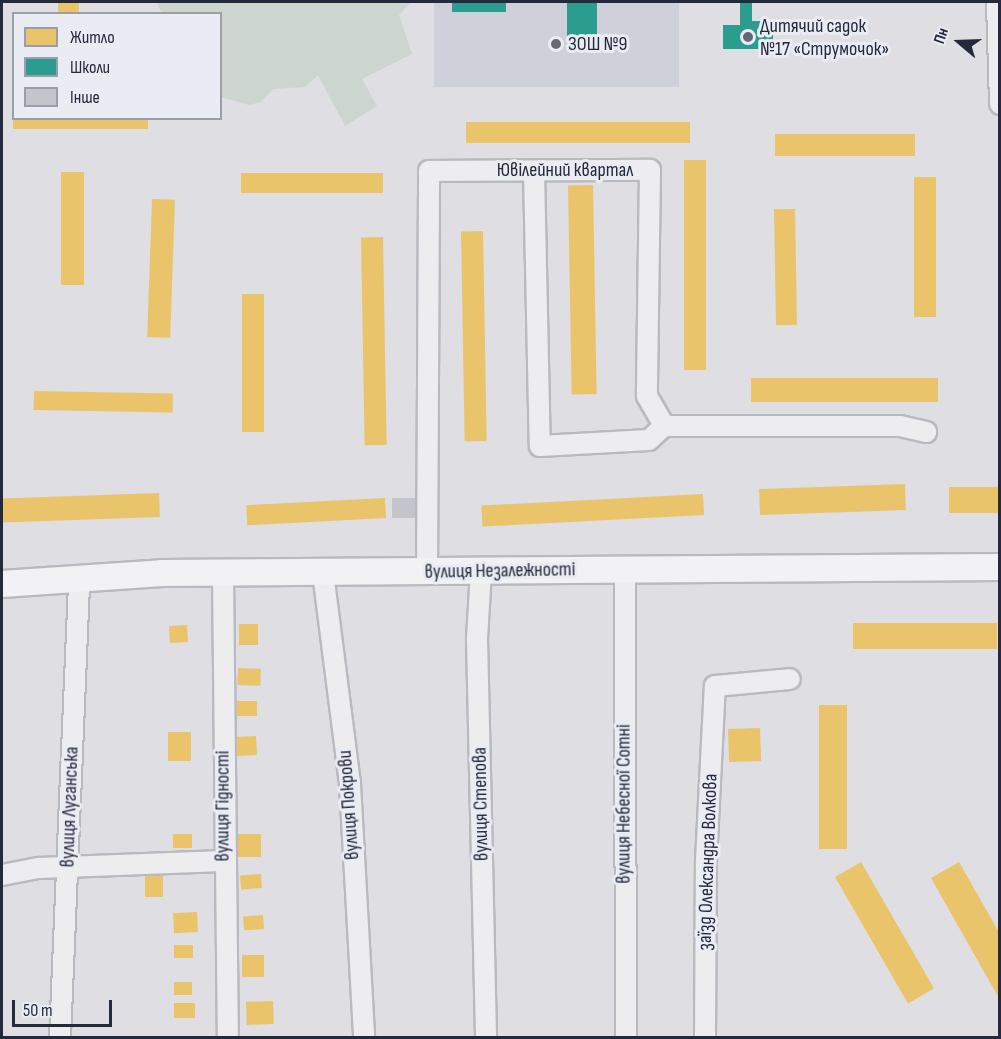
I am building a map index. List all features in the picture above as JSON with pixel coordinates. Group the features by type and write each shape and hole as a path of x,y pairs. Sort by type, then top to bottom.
{"main road":[{"name":"вулиця Незалежності","path":"2,584 79,576 999,567"}],"street":[{"path":"997,2 999,104"},
{"name":"Ювілейний квартал","path":"427,572 429,171 650,170 647,396 664,426"},
{"path":"534,171 540,446 649,441 664,426 900,426 926,432"},
{"name":"вулиця Небесної Сотні","path":"625,570 626,1038"},
{"name":"вулиця Степова","path":"481,572 477,639 486,1038"},
{"name":"вулиця Покрови","path":"323,573 350,784 364,1038"},
{"name":"вулиця Гідності","path":"223,574 223,861 228,1038"},
{"name":"вулиця Луганська","path":"60,1038 79,576"},
{"name":"заїзд Олександра Волкова","path":"705,1038 706,861 715,687 790,679"},
{"path":"2,875 223,861"}],"shaded area":[{"path":"156,2 411,2 399,15 412,54 362,79 377,106 345,126 318,75 305,87 273,89 261,102 249,105 222,97 222,12 161,12"},
{"name":"ЗОШ №9","path":"434,2 679,2 679,87 434,87"}],"building: Житло":[{"path":"58,2 79,2 79,12 58,12"},
{"path":"13,120 148,120 148,129 13,129"},
{"path":"466,122 690,122 690,143 466,143"},
{"path":"775,134 915,134 915,156 775,156"},
{"path":"684,160 706,160 706,370 684,370"},
{"path":"61,172 84,172 84,285 61,285"},
{"path":"241,173 383,173 383,193 241,193"},
{"path":"914,177 936,177 936,317 914,317"},
{"path":"568,185 593,185 597,394 572,394"},
{"path":"152,199 175,200 170,338 147,337"},
{"path":"774,209 795,209 797,325 776,325"},
{"path":"461,231 483,231 487,441 465,441"},
{"path":"361,237 383,237 387,445 365,445"},
{"path":"242,294 264,294 264,432 242,432"},
{"path":"751,378 938,378 938,402 751,402"},
{"path":"34,391 173,393 173,412 34,410"},
{"path":"905,484 906,510 760,515 759,489"},
{"path":"949,487 1000,487 1000,513 949,513"},
{"path":"159,493 160,517 3,522 2,498"},
{"path":"703,494 704,515 482,527 481,506"},
{"path":"385,498 386,518 247,525 246,505"},
{"path":"853,623 997,623 997,649 853,649"},
{"path":"239,624 258,624 258,645 239,645"},
{"path":"187,625 188,642 170,643 169,626"},
{"path":"238,668 261,669 260,686 237,685"},
{"path":"237,701 257,701 257,716 237,716"},
{"path":"819,705 847,705 847,849 819,849"},
{"path":"760,728 761,761 729,762 728,729"},
{"path":"168,732 191,732 191,761 168,761"},
{"path":"256,736 257,755 236,756 235,737"},
{"path":"173,834 192,834 192,848 173,848"},
{"path":"238,834 261,834 261,857 238,857"},
{"path":"861,862 934,988 908,1003 835,877"},
{"path":"959,862 1000,934 1000,1000 931,878"},
{"path":"145,872 163,872 163,897 145,897"},
{"path":"261,874 262,888 241,889 240,875"},
{"path":"197,912 198,932 174,933 173,913"},
{"path":"263,915 264,929 244,930 243,916"},
{"path":"174,945 193,945 193,958 174,958"},
{"path":"242,955 264,955 264,977 242,977"},
{"path":"174,982 192,982 192,995 174,995"},
{"path":"273,1001 274,1024 247,1025 246,1002"},
{"path":"174,1003 195,1003 195,1018 174,1018"}],"building: Школи":[{"path":"452,2 506,2 506,12 452,12"},
{"name":"ЗОШ №9","path":"567,2 597,2 597,42 567,42"},
{"name":"Дитячий садок №17 «Струмочок»","path":"740,2 752,2 752,21 773,21 773,49 723,49 723,25 740,25"}],"building: Інше":[{"path":"392,498 419,498 419,518 392,518"}],"place":[{"name":"Дитячий садок №17 «Струмочок»","path":"748,37"},
{"name":"ЗОШ №9","path":"556,44"}]}
